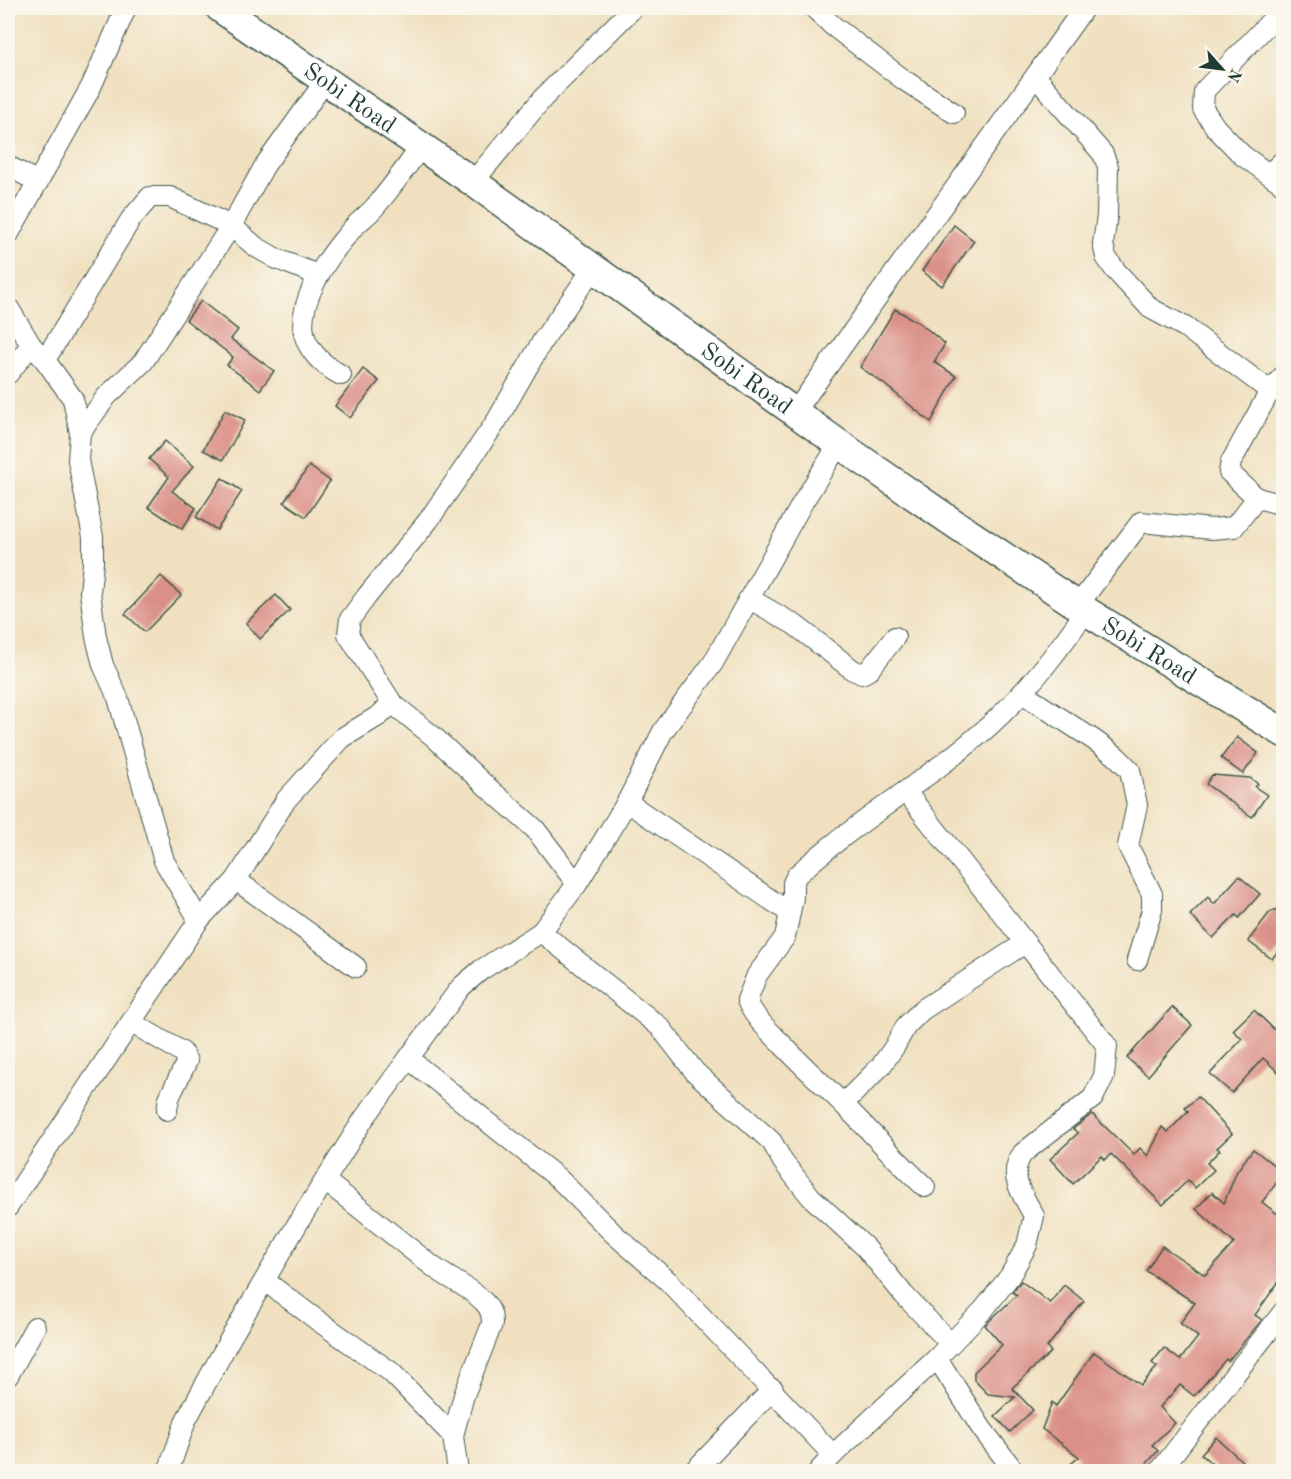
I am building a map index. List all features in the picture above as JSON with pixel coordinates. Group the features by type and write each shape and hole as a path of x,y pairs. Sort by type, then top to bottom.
{"highway":[{"name":"Sobi Road","path":"220,8 594,267 839,444 1082,608 1284,733"}],"street":[{"path":"8,235 91,87 126,8"},
{"path":"473,182 543,98 633,8"},
{"path":"814,8 833,26 904,80 954,113"},
{"path":"795,412 1084,8"},
{"path":"1284,14 1271,21 1204,91 1203,109 1216,128 1242,155 1276,179 1284,160"},
{"path":"1036,77 1102,154 1108,167 1107,216 1103,244 1106,257 1115,270 1150,308 1185,327 1270,391"},
{"path":"80,433 107,396 143,362 231,226 265,165 326,80"},
{"path":"341,375 316,356 307,343 303,329 309,297 318,275 348,233 373,209 422,147"},
{"path":"8,166 39,182"},
{"path":"45,360 131,219 150,197 170,197 231,226 256,248 318,275"},
{"path":"577,884 535,828 484,785 434,737 392,703 348,634 350,619 440,503 496,422 543,340 594,267"},
{"path":"8,307 31,345 74,399 80,433 78,459 93,537 90,592 103,665 118,698 164,861 199,920"},
{"path":"8,374 31,345"},
{"path":"1284,375 1270,391 1231,462 1229,472 1257,498 1284,505"},
{"path":"171,1470 186,1420 230,1339 363,1120 461,987 481,970 541,932 577,884 627,802 663,731 713,663 803,502 839,444"},
{"path":"925,1187 843,1104 807,1072 760,1021 747,1000 757,975 785,936 793,898 793,883 797,875 843,836 906,792 988,727 1022,693 1054,657 1082,608 1141,522 1212,529 1234,527 1257,498"},
{"path":"750,599 795,625 853,670 862,674 869,670 895,637"},
{"path":"1022,693 1094,740 1130,770 1137,805 1128,846 1152,894 1152,910 1137,960"},
{"path":"8,1207 199,920 237,880 286,800 342,738 380,715 392,703"},
{"path":"818,1472 833,1455 944,1351 984,1310 1010,1276 1027,1245 1034,1215 1015,1180 1016,1163 1023,1153 1094,1098 1104,1076 1107,1046 906,792"},
{"path":"627,802 790,913"},
{"path":"237,880 356,967"},
{"path":"541,932 660,1027 695,1072 771,1142 783,1162 811,1197 866,1248 904,1295 944,1351 982,1429 1013,1469"},
{"path":"843,1104 881,1066 906,1026 922,1010 1025,943"},
{"path":"132,1023 182,1052 187,1061 169,1098 167,1110"},
{"path":"409,1059 558,1178 614,1234 667,1280 833,1455"},
{"path":"325,1181 436,1269 467,1288 484,1303 492,1314 492,1324 464,1395 453,1436 458,1472"},
{"path":"265,1281 392,1372 453,1436"},
{"path":"1159,1472 1284,1311"},
{"path":"8,1376 35,1327"},
{"path":"693,1472 772,1389"}],"building":[{"path":"954,225 974,241 942,286 922,271"},
{"path":"201,301 238,330 231,339 274,371 260,390 227,365 233,357 186,320"},
{"path":"895,309 921,324 945,344 934,362 956,376 931,422 860,367"},
{"path":"363,369 379,381 350,418 335,406"},
{"path":"225,410 245,420 223,460 203,450"},
{"path":"165,441 194,466 172,491 196,508 182,529 148,507 169,477 149,459"},
{"path":"309,466 330,481 306,517 284,502"},
{"path":"222,478 242,491 217,530 196,517"},
{"path":"161,576 181,595 145,632 125,614"},
{"path":"276,595 290,610 260,639 246,623"},
{"path":"1237,737 1258,753 1243,774 1221,758"},
{"path":"1212,775 1250,778 1258,784 1255,787 1267,795 1252,817 1206,784"},
{"path":"1239,876 1260,894 1239,918 1236,915 1213,938 1190,915 1208,897 1214,904"},
{"path":"1278,909 1284,913 1284,943 1272,959 1248,941 1270,912"},
{"path":"1172,1007 1192,1025 1148,1076 1127,1058"},
{"path":"1254,1010 1284,1039 1284,1077 1263,1058 1232,1093 1210,1074 1242,1039 1233,1030"},
{"path":"1198,1097 1232,1134 1217,1148 1220,1150 1207,1163 1214,1170 1195,1188 1188,1180 1163,1205 1111,1154 1105,1160 1102,1156 1073,1184 1050,1159 1078,1133 1073,1129 1092,1114 1134,1155 1140,1148 1148,1156 1162,1127 1168,1132 1188,1111 1185,1108"},
{"path":"1253,1149 1284,1173 1262,1202 1284,1219 1284,1274 1255,1315 1262,1320 1228,1361 1226,1359 1194,1396 1180,1385 1160,1407 1175,1423 1152,1445 1158,1451 1139,1472 1061,1472 1079,1457 1042,1429 1052,1402 1056,1406 1094,1352 1141,1385 1157,1367 1152,1363 1164,1348 1180,1360 1198,1337 1180,1323 1195,1303 1146,1271 1162,1246 1205,1275 1234,1243 1196,1209 1212,1192 1224,1203 1237,1171"},
{"path":"1021,1281 1050,1303 1064,1285 1084,1301 1047,1347 1051,1352 1012,1388 1033,1410 1010,1432 995,1416 1015,1397 988,1394 974,1380 974,1372 1002,1345 985,1325 1017,1295 1012,1292"},
{"path":"1216,1437 1245,1464 1238,1472 1221,1472 1201,1454"}]}
